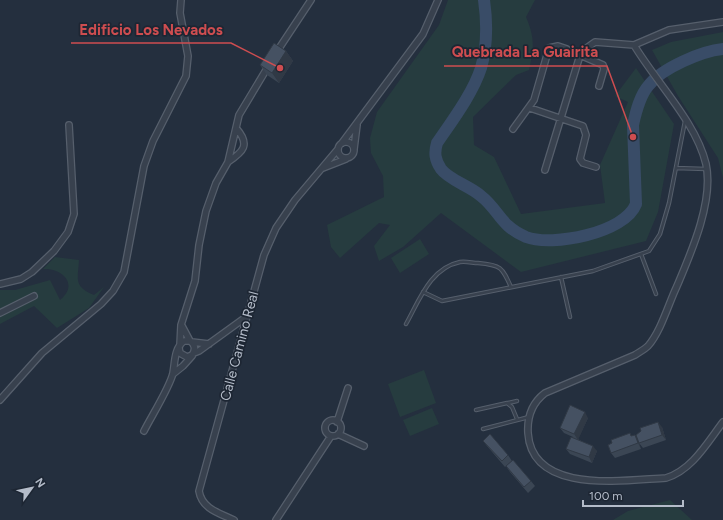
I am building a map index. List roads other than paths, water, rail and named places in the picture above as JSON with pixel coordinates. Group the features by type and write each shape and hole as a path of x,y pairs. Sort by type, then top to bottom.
{"street":[{"path":"1,397 42,353 101,304 113,291 124,272 144,166 153,142 186,76 188,56 180,13 181,0"},
{"path":"144,431 173,374 174,362 179,346 181,325 194,281 206,211 216,183 228,162 242,110 289,31 311,0"},
{"name":"Calle Camino Real","path":"234,520 205,506 200,499 199,491 264,255 276,228 295,200 338,149 423,34 438,0"},
{"path":"545,170 580,55 585,48 594,42 634,45 669,30 723,22"},
{"path":"634,45 645,64 694,134 706,165 707,195 695,238 676,288 658,328 647,347 618,363 545,393 536,400 529,416 527,423 528,438 534,453 546,468 564,476 596,482 666,478 676,475 686,469 723,422"},
{"path":"513,129 530,108 537,92 549,48 558,46 566,49"},
{"path":"580,55 602,65 604,69 599,86"},
{"path":"530,108 582,125 586,135 580,159 583,163 596,167"},
{"name":"Calle Camino Real","path":"322,168 352,156 357,124"},
{"path":"0,284 20,279 32,272 54,251 68,232 74,214 69,125"},
{"path":"228,162 239,155 244,146 243,138 236,128"},
{"path":"342,143 350,143 354,149"},
{"path":"338,149 342,158 349,158"},
{"path":"0,314 34,296"},
{"path":"179,346 180,353 184,357 193,354 247,316"},
{"path":"173,374 183,366 193,354 195,347 181,325"},
{"path":"179,346 184,341 209,344"},
{"path":"174,362 183,366"},
{"path":"337,422 348,388"},
{"path":"331,436 326,430 326,425 332,420 337,422 340,426 338,434"},
{"path":"276,520 331,436 338,434 364,446"}],"lane":[{"path":"423,292 442,301 593,271 649,251 660,234 669,203 685,121"},
{"path":"676,168 706,169"},
{"path":"641,254 656,294"},
{"path":"406,324 428,282 446,267 461,262 494,265 504,270 512,287"},
{"path":"561,277 570,317"},
{"path":"476,410 517,401"},
{"path":"508,403 512,407 517,419"},
{"path":"483,429 529,416"}],"waterway":[{"path":"484,0 486,34 481,68 468,97 437,143 435,153 436,159 437,163 445,173 481,196 505,223 517,233 538,240 569,239 587,235 618,223 629,214 636,204 633,125 643,94 649,85 663,72 683,61 704,53 723,49"}],"place":[{"name":"Edificio Los Nevados","path":"280,68"},
{"name":"Quebrada La Guairita","path":"633,137"}]}
